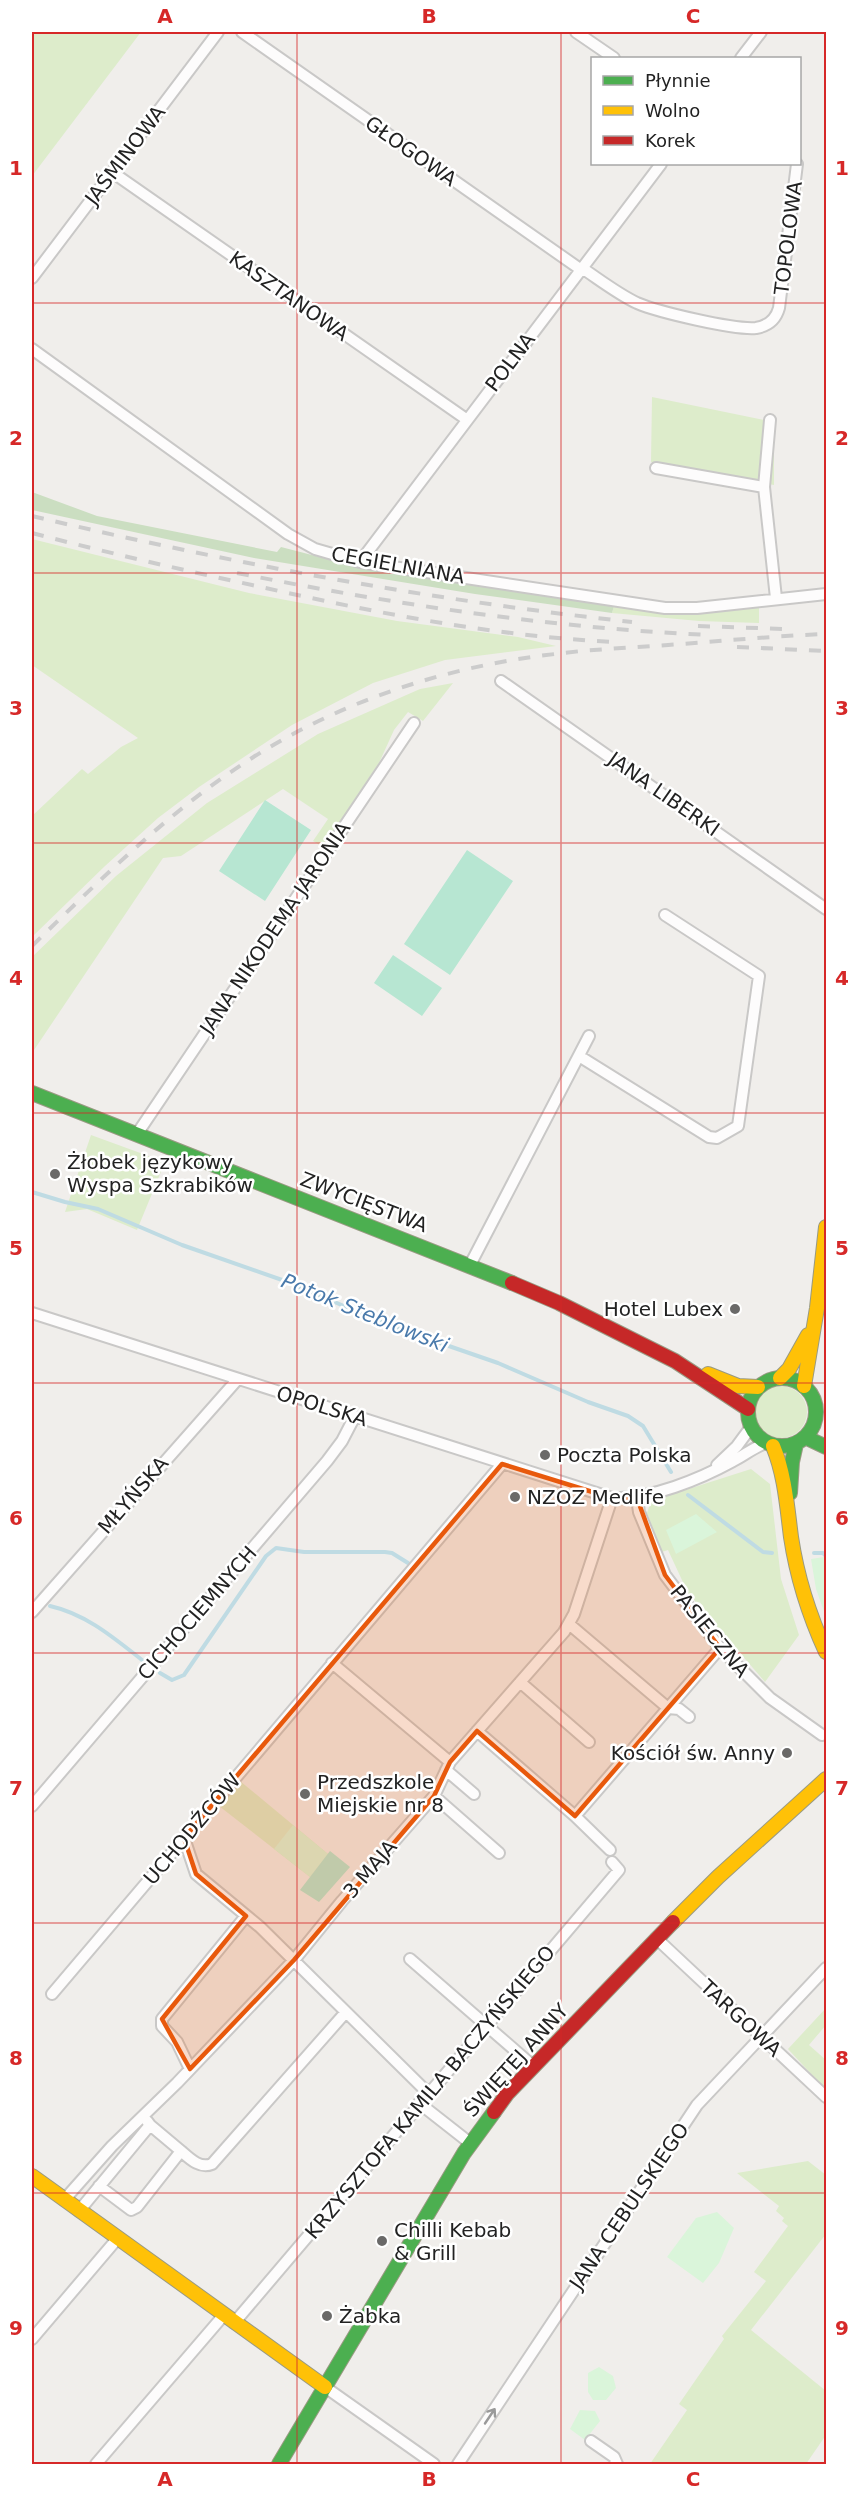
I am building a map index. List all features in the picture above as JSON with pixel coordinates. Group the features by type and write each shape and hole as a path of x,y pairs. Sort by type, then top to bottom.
{"street":[{"name":"JAŚMINOWA","path":"32,278 218,32"},
{"name":"GŁOGOWA","path":"242,32 581,269"},
{"path":"576,32 613,57"},
{"path":"742,57 761,32"},
{"name":"POLNA","path":"360,562 660,165"},
{"name":"TOPOLOWA","path":"581,269 635,302 662,312 745,328 766,325 774,318 779,308 796,165"},
{"name":"KASZTANOWA","path":"112,172 466,419"},
{"name":"CEGIELNIANA","path":"32,349 288,534 315,549 360,562 665,608 697,608 826,594"},
{"path":"770,420 764,487 776,598"},
{"path":"656,468 764,487"},
{"name":"JANA LIBERKI","path":"501,681 826,909"},
{"name":"JANA NIKODEMA JARONIA","path":"137,1134 414,723"},
{"path":"579,1056 709,1137 717,1138 738,1126 759,976 666,915"},
{"path":"470,1265 589,1036"},
{"name":"ZWYCIĘSTWA","path":"32,1093 470,1265 559,1303 675,1361 738,1386 758,1388"},
{"path":"804,1386 826,1227"},
{"name":"OPOLSKA","path":"32,1313 612,1498"},
{"path":"780,1378 789,1369 813,1325"},
{"name":"ZWYCIĘSTWA","path":"675,1361 748,1409"},
{"path":"789,1522 792,1462 801,1441 815,1421 816,1411 810,1393 804,1386 793,1380 780,1378 764,1382 751,1397 748,1409 751,1427 770,1444 779,1464 796,1564 810,1614 826,1652"},
{"name":"MŁYŃSKA","path":"32,1612 36,1599 237,1380"},
{"name":"CICHOCIEMNYCH","path":"32,1806 327,1461 342,1441 355,1416"},
{"path":"708,1472 737,1446 751,1427"},
{"path":"612,1498 637,1498 662,1492 770,1444 785,1447 801,1441 826,1447"},
{"name":"UCHODŹCÓW","path":"52,1994 502,1464"},
{"name":"3 MAJA","path":"64,2200 112,2146 147,2120 190,2069 294,1960 434,1796 448,1766 569,1624 612,1498"},
{"name":"PASIECZNA","path":"637,1498 639,1512 665,1575 720,1648 770,1698 822,1735"},
{"path":"569,1624 668,1708 680,1709 689,1717"},
{"path":"477,1731 575,1816 720,1648"},
{"path":"332,1663 448,1766 474,1794"},
{"path":"520,1682 588,1742"},
{"name":"ŚWIĘTEJ ANNY","path":"279,2464 470,2143 500,2103 656,1938 718,1877 826,1779"},
{"name":"ŚWIĘTEJ ANNY","path":"811,1794 826,1787"},
{"path":"434,1796 499,1853"},
{"name":"KRZYSZTOFA KAMILA BACZYŃSKIEGO","path":"96,2464 229,2319 428,2093 619,1870 611,1856 575,1816"},
{"path":"184,1838 196,1874 294,1960 428,2093"},
{"path":"190,2069 177,2042 162,2026 162,2019 246,1916"},
{"name":"TARGOWA","path":"656,1938 826,2097"},
{"path":"410,1959 533,2066"},
{"name":"JANA CEBULSKIEGO","path":"458,2464 702,2100 826,1968"},
{"path":"79,2211 147,2120 197,2164 208,2166 212,2164 346,2012"},
{"path":"419,2103 470,2143"},
{"path":"99,2186 129,2208 135,2209 181,2151"},
{"path":"32,2176 434,2464"},
{"path":"32,2339 117,2239"},
{"path":"591,2441 614,2457 617,2464"}],"highlighted area":[{"path":"502,1464 612,1498 637,1498 665,1575 720,1648 575,1816 477,1731 450,1762 434,1796 294,1960 190,2069 162,2019 246,1916 196,1874 184,1838"}],"green space":[{"path":"32,32 141,32 32,176"},
{"path":"652,397 774,422 774,485 651,462"},
{"path":"32,492 97,516 277,552 281,547 362,568 614,606 612,613 475,594 254,558 32,510"},
{"path":"32,539 249,593 397,621 518,637 556,646 445,660 373,683 292,725 199,787 158,818 34,935 32,932 32,816 82,769 88,774 121,747 138,738 32,665"},
{"path":"614,606 686,613 759,606 759,623 699,621 612,613"},
{"path":"453,683 423,721 408,712 394,730 379,763 323,847 313,841 328,819 283,789 181,856 163,858 32,1053 32,957 116,876 207,803 318,734 420,689"},
{"path":"265,800 311,830 265,901 219,871"},
{"path":"467,850 513,881 450,975 404,944"},
{"path":"393,955 442,988 422,1016 374,983"},
{"path":"91,1135 165,1162 137,1230 87,1209 65,1212"},
{"path":"781,1386 795,1390 803,1398 807,1412 803,1426 795,1434 781,1438 767,1434 759,1426 755,1412 759,1398 767,1390"},
{"path":"751,1469 770,1484 781,1579 799,1635 765,1682 688,1593 668,1550 662,1552 647,1513 651,1501"},
{"path":"696,1514 717,1532 676,1554 666,1530"},
{"path":"824,1557 826,1559 826,1617 816,1589 811,1559"},
{"path":"240,1781 328,1854 310,1877 219,1806"},
{"path":"293,1825 328,1854 310,1877 274,1849"},
{"path":"330,1851 350,1867 319,1902 300,1890"},
{"path":"826,2008 826,2025 809,2045 826,2060 826,2090 788,2049"},
{"path":"808,2161 826,2175 826,2234 751,2330 826,2391 826,2435 806,2464 650,2464 687,2410 679,2404 724,2339 722,2336 766,2281 754,2272 788,2226 782,2221 784,2218 776,2211 779,2206 737,2173"},
{"path":"717,2212 734,2228 719,2263 703,2283 667,2257 696,2218"},
{"path":"599,2367 613,2376 616,2388 606,2400 593,2400 588,2392 588,2373"},
{"path":"580,2410 595,2411 600,2421 585,2440 570,2429"}],"waterway":[{"name":"Potok Steblowski","path":"32,1192 98,1209 182,1245 285,1281 391,1326 498,1363 588,1402 628,1416 643,1426 671,1472"},
{"name":"Potok Steblowski","path":"688,1495 763,1552 772,1553"},
{"path":"160,1673 172,1680 184,1675 266,1556 276,1548 304,1552 385,1552 392,1553 408,1563"},
{"name":"Potok Steblowski","path":"814,1553 823,1553 826,1556"},
{"path":"50,1606 88,1621 142,1660"}],"railway":[{"path":"32,516 181,549 330,578 480,603 632,622"},
{"path":"32,533 197,573 387,613 522,634 614,642"},
{"path":"237,573 354,595 472,613 591,627 710,635"},
{"path":"698,626 785,629"},
{"path":"32,946 137,846 222,778 287,737 360,703 398,689 476,667 569,652 826,634"},
{"path":"737,647 826,651"}],"traffic: fast":[{"path":"32,1093 512,1283"},
{"path":"789,1378 801,1384 810,1393 816,1405 816,1412 814,1425 806,1436 789,1446 775,1446 758,1436 750,1425 748,1405 758,1388 769,1380 789,1378"},
{"path":"805,1437 826,1447"},
{"path":"790,1493 796,1444"},
{"path":"279,2464 464,2153 494,2112"}],"traffic: slow":[{"path":"804,1386 817,1308 826,1227"},
{"path":"780,1378 789,1369 808,1335"},
{"path":"708,1374 738,1386 758,1387"},
{"path":"773,1446 783,1479 800,1581 826,1652"},
{"path":"673,1922 718,1877 826,1779"},
{"path":"32,2176 325,2387"}],"traffic: jam":[{"path":"512,1283 559,1303 675,1361 748,1409"},
{"path":"494,2112 507,2094 673,1922"}],"place":[{"name":"Żłobek językowy Wyspa Szkrabików","path":"55,1174"},
{"name":"Hotel Lubex","path":"735,1309"},
{"name":"Poczta Polska","path":"545,1455"},
{"name":"NZOZ Medlife","path":"515,1497"},
{"name":"Kościół św. Anny","path":"787,1753"},
{"name":"Przedszkole Miejskie nr 8","path":"305,1794"},
{"name":"Chilli Kebab & Grill","path":"382,2241"},
{"name":"Żabka","path":"327,2316"}]}
